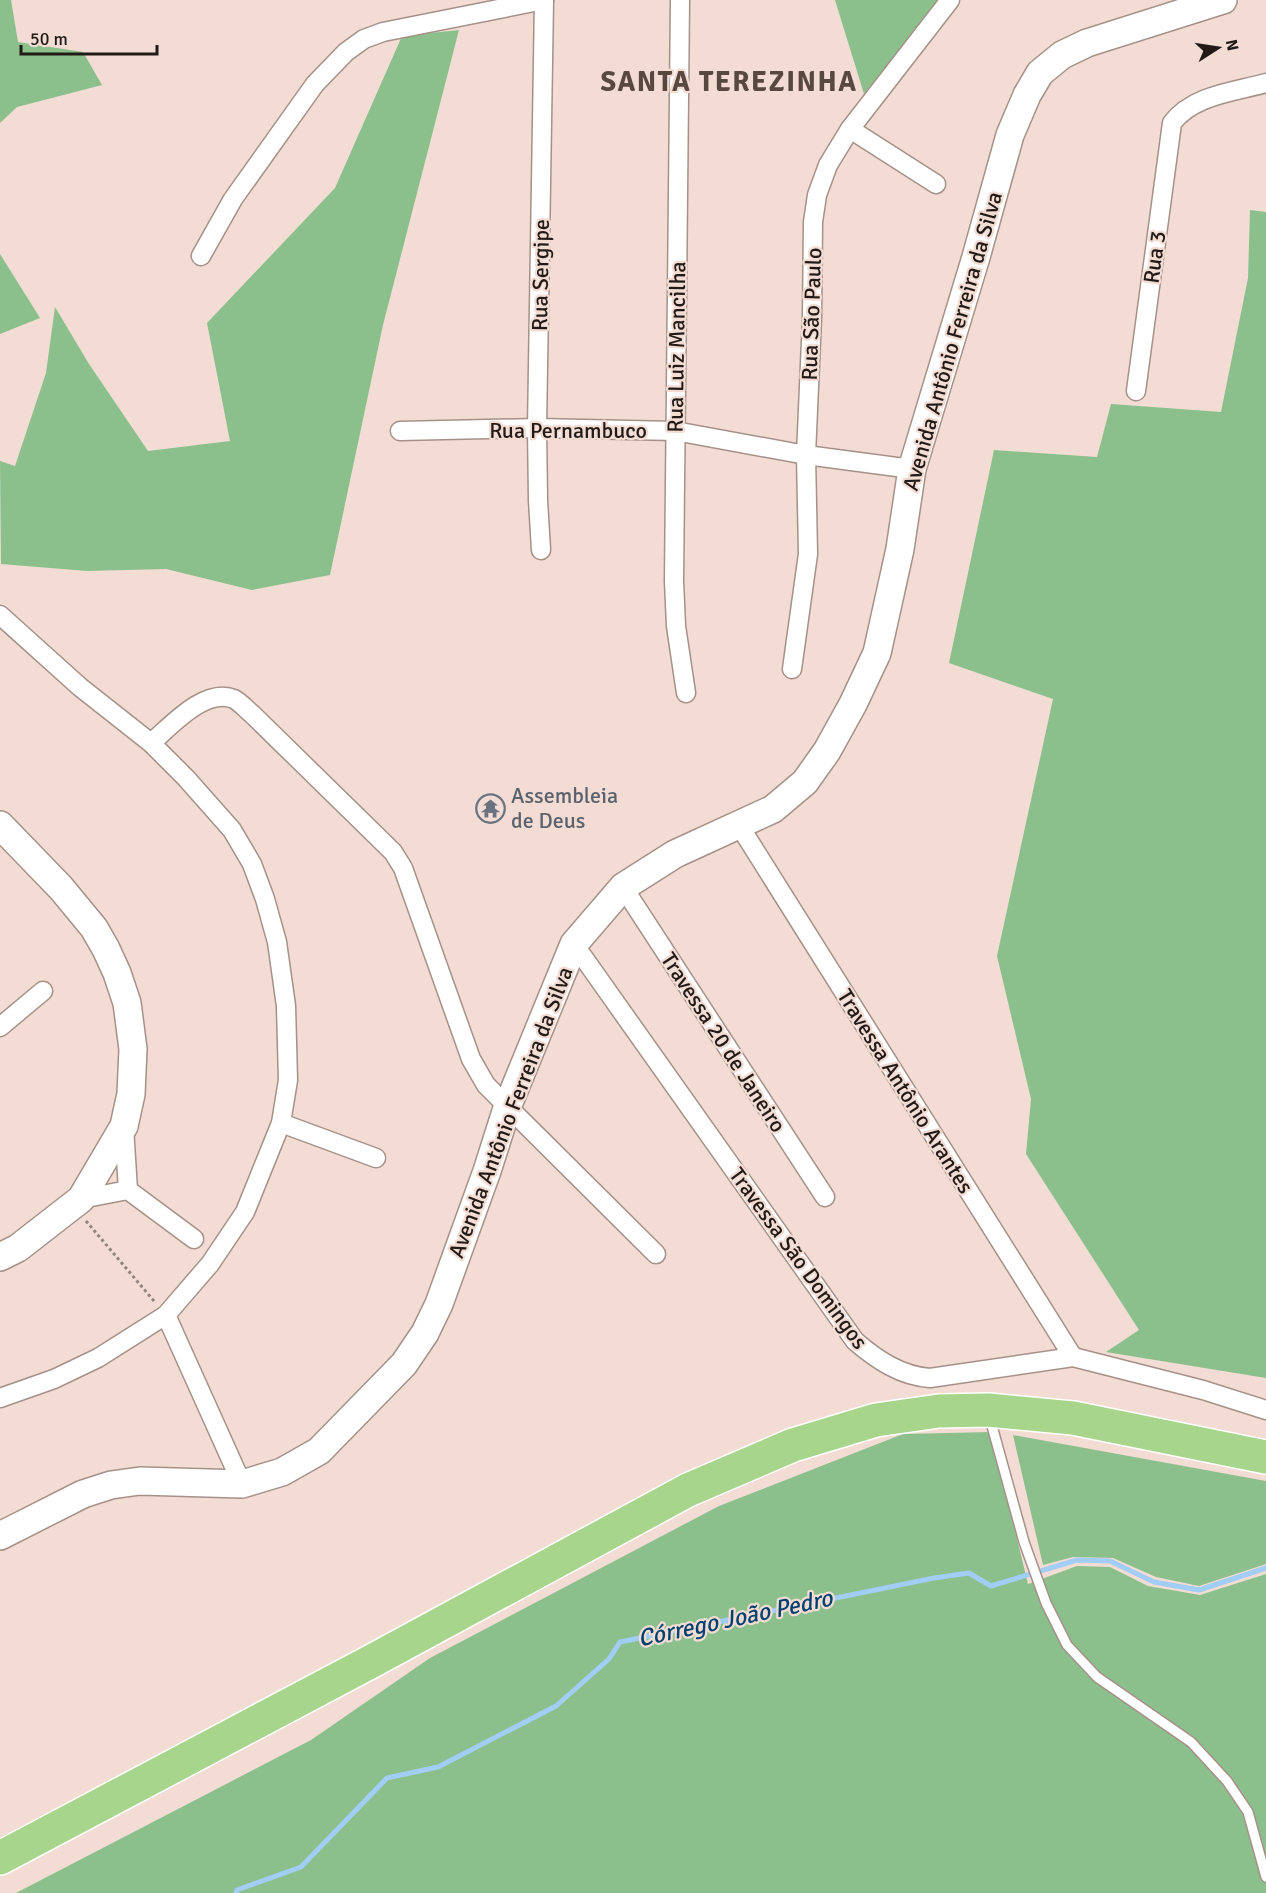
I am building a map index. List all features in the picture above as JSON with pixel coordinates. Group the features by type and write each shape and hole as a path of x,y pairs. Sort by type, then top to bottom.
{"highway":[{"path":"0,1858 688,1490 793,1444 876,1420 939,1411 988,1410 1073,1418 1266,1457"}],"street":[{"path":"201,256 233,199 315,84 346,52 364,39 383,32 544,0"},
{"name":"Rua Sergipe","path":"541,550 537,428 544,0"},
{"name":"Rua Luiz Mancilha","path":"680,0 675,615 686,693"},
{"name":"Rua São Paulo","path":"792,669 808,554 806,455 812,318 813,222 817,195 828,165 850,129 950,0"},
{"name":"Avenida Antônio Ferreira da Silva","path":"0,1536 83,1494 111,1485 140,1481 242,1484 282,1472 319,1451 404,1364 425,1333 439,1304 508,1105 574,944 623,887 675,854 773,809 805,782 827,751 853,704 877,653 890,604 912,469 1010,135 1027,95 1040,73 1062,56 1087,43 1223,0"},
{"name":"Rua 3","path":"1136,392 1172,123 1179,113 1191,105 1266,83"},
{"path":"850,129 936,184"},
{"name":"Rua Pernambuco","path":"400,431 537,428 675,431 806,455 912,469"},
{"path":"0,615 80,687 151,743 232,830 252,864 277,942 286,1006 288,1080 281,1123 245,1212 210,1264 166,1315 98,1358 54,1379 0,1398"},
{"path":"151,743 199,703 216,697 234,699 261,722 393,852 403,868 471,1059 486,1085 656,1254"},
{"path":"0,825 60,888 94,928 117,973 127,1004 133,1049 131,1094 124,1126 128,1190 194,1239"},
{"name":"Travessa Antônio Arantes","path":"739,825 1073,1357"},
{"name":"Travessa 20 de Janeiro","path":"623,887 825,1197"},
{"name":"Travessa São Domingos","path":"574,944 855,1341 874,1358 913,1377 930,1378 1073,1357 1203,1390 1266,1410"},
{"path":"0,1027 43,991"},
{"path":"281,1123 376,1158"},
{"path":"0,1257 18,1248 77,1203 124,1126"},
{"path":"77,1203 128,1190"},
{"path":"166,1315 242,1484"}],"lane":[{"path":"988,1410 1024,1542 1046,1603 1067,1645 1097,1677 1191,1742 1227,1781 1248,1812 1266,1877"}],"path":[{"path":"77,1203 166,1315"}],"green space":[{"path":"0,0 11,0 18,42 83,52 102,85 17,107 0,123"},
{"path":"835,0 939,0 864,94"},
{"path":"459,30 383,325 330,575 252,590 166,569 87,571 1,564 0,461 15,466 46,373 55,307 89,364 148,451 230,441 207,323 335,188 402,36"},
{"path":"1250,210 1266,212 1266,1378 1106,1352 1139,1330 1026,1154 1031,1099 997,956 1053,699 949,663 994,450 1097,457 1111,404 1221,412 1248,278"},
{"path":"0,254 40,318 0,334"},
{"path":"991,1432 1028,1584 1077,1566 1110,1567 1148,1586 1200,1595 1266,1574 1266,1893 16,1893 311,1740 430,1658 719,1506 903,1434"},
{"path":"1013,1435 1266,1481 1266,1564 1199,1586 1156,1577 1113,1558 1073,1557 1043,1565"}],"waterway":[{"name":"Córrego João Pedro","path":"236,1893 237,1890 301,1867 387,1778 438,1767 556,1706 609,1659 620,1642 934,1578 969,1573 991,1586 1077,1560 1110,1561 1154,1582 1199,1590 1266,1568"}],"place":[{"name":"Assembleia de Deus","path":"490,808"}],"district":[{"name":"SANTA TEREZINHA","path":"729,81"}]}
